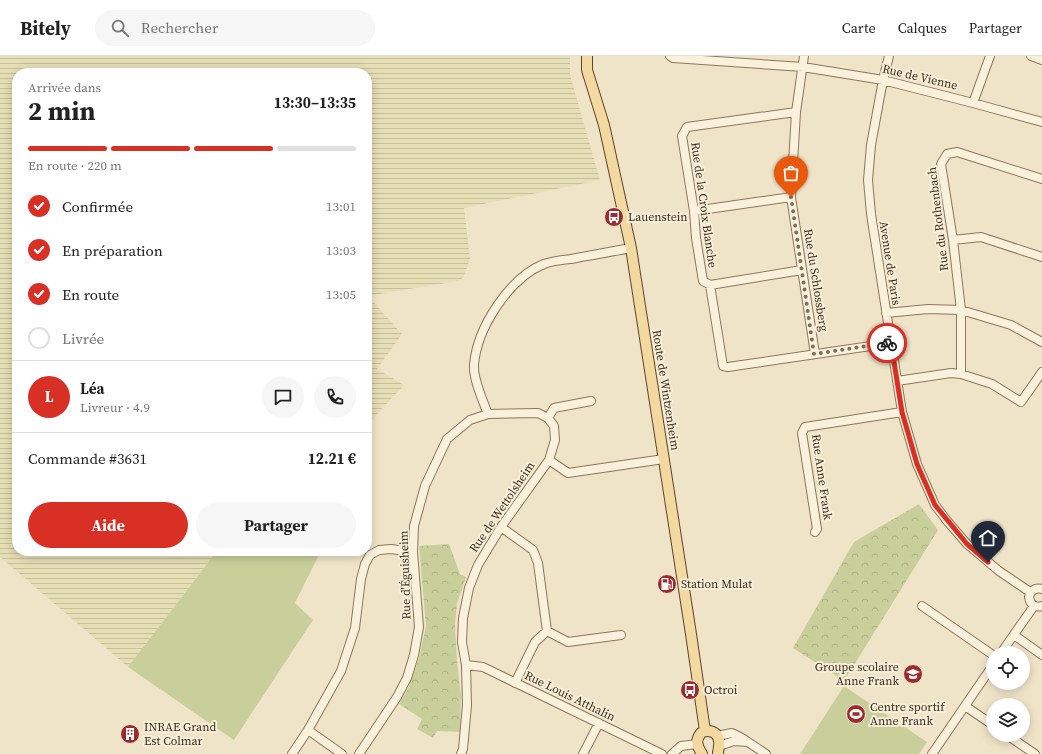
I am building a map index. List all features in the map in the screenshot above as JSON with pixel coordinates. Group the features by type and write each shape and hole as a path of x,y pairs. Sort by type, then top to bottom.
{"main road":[{"name":"Route de Wintzenheim","path":"587,56 587,70 604,126 631,248 705,731"},
{"path":"705,731 712,731 718,745 716,750 709,753 701,751 699,749 698,736 705,731"}],"street":[{"name":"Rue de Vienne","path":"670,56 673,58 803,67 883,80 1042,121"},
{"name":"Rue du Schlossberg","path":"804,56 796,112 791,197 814,354"},
{"name":"Avenue de Paris","path":"889,56 871,145 868,180 871,214 902,412 917,464 935,505 967,544 999,572 1030,592"},
{"path":"973,103 990,56"},
{"path":"1031,56 1042,60"},
{"name":"Rue de la Croix Blanche","path":"796,112 687,127 682,136 703,281 710,285 722,366 728,367 891,343"},
{"name":"Rue du Rothenbach","path":"961,374 961,310 953,240 941,164 947,154 957,152 1042,179"},
{"path":"694,211 791,197"},
{"path":"953,240 981,238 1042,257"},
{"path":"591,401 554,408 548,418 538,413 488,414 476,378 474,366 477,347 486,326 500,302 520,278 545,264 631,248"},
{"path":"710,285 802,270"},
{"path":"886,313 928,309 961,310 1012,325 1042,342"},
{"path":"897,381 951,373 961,374 992,384 1021,402 1042,372"},
{"name":"Rue Anne Frank","path":"815,532 818,529 802,433 805,427 902,412"},
{"name":"Rue d'Éguisheim","path":"359,754 397,697 407,678 414,655 419,627 413,552 414,526 425,486 447,439 470,420 488,414"},
{"name":"Rue de Wettolsheim","path":"461,754 463,749 467,705 466,665 462,642 463,618 469,588 478,565 501,527 549,460 554,440 554,426 548,418"},
{"path":"549,460 568,473 664,460"},
{"path":"501,527 533,550 539,568 547,632"},
{"path":"372,554 379,550 391,549 413,552"},
{"path":"292,754 308,730 341,671 355,628 361,579 365,564 369,556"},
{"path":"1006,646 1038,606 1029,601 1030,592 1036,588 1042,589"},
{"path":"922,606 986,651"},
{"path":"547,632 568,642 622,635"},
{"path":"515,683 535,642 547,632"},
{"path":"1014,635 1042,655"},
{"name":"Rue Louis Atthalin","path":"466,665 482,667 662,754"},
{"path":"932,754 986,675"},
{"path":"965,706 986,720"},
{"path":"583,754 599,724"},
{"path":"308,730 342,754"},
{"path":"718,745 732,733 749,742 766,754"},
{"path":"1017,742 1035,754"},
{"path":"672,754 681,746 699,749"}],"shaded area":[{"path":"0,56 570,56 570,75 600,180 464,208 470,259 463,278 457,281 372,295 372,68 12,68 12,556 213,556 128,667 0,557"},
{"path":"372,300 402,334 377,369 404,385 372,420"}],"green space":[{"path":"919,504 938,530 844,681 793,648 854,542"},
{"path":"449,544 460,574 466,577 457,604 455,624 461,696 460,732 437,731 433,738 417,729 422,719 399,704 409,687 419,658 426,626 419,546"},
{"path":"213,556 318,556 295,603 313,620 234,740 128,667"},
{"name":"Centre sportif Anne Frank","path":"844,686 927,742 919,754 800,754"}],"way so far":[{"path":"791,197 814,354 887,343"}],"place":[{"name":"Lauenstein","path":"614,217"},
{"name":"Station Mulat","path":"667,584"},
{"name":"Groupe scolaire Anne Frank","path":"913,674"},
{"name":"Octroi","path":"690,690"},
{"name":"Centre sportif Anne Frank","path":"856,714"},
{"name":"INRAE Grand Est Colmar","path":"130,734"}],"route":[{"path":"887,343 891,343 902,412 917,464 935,505 967,544 988,562"}]}
